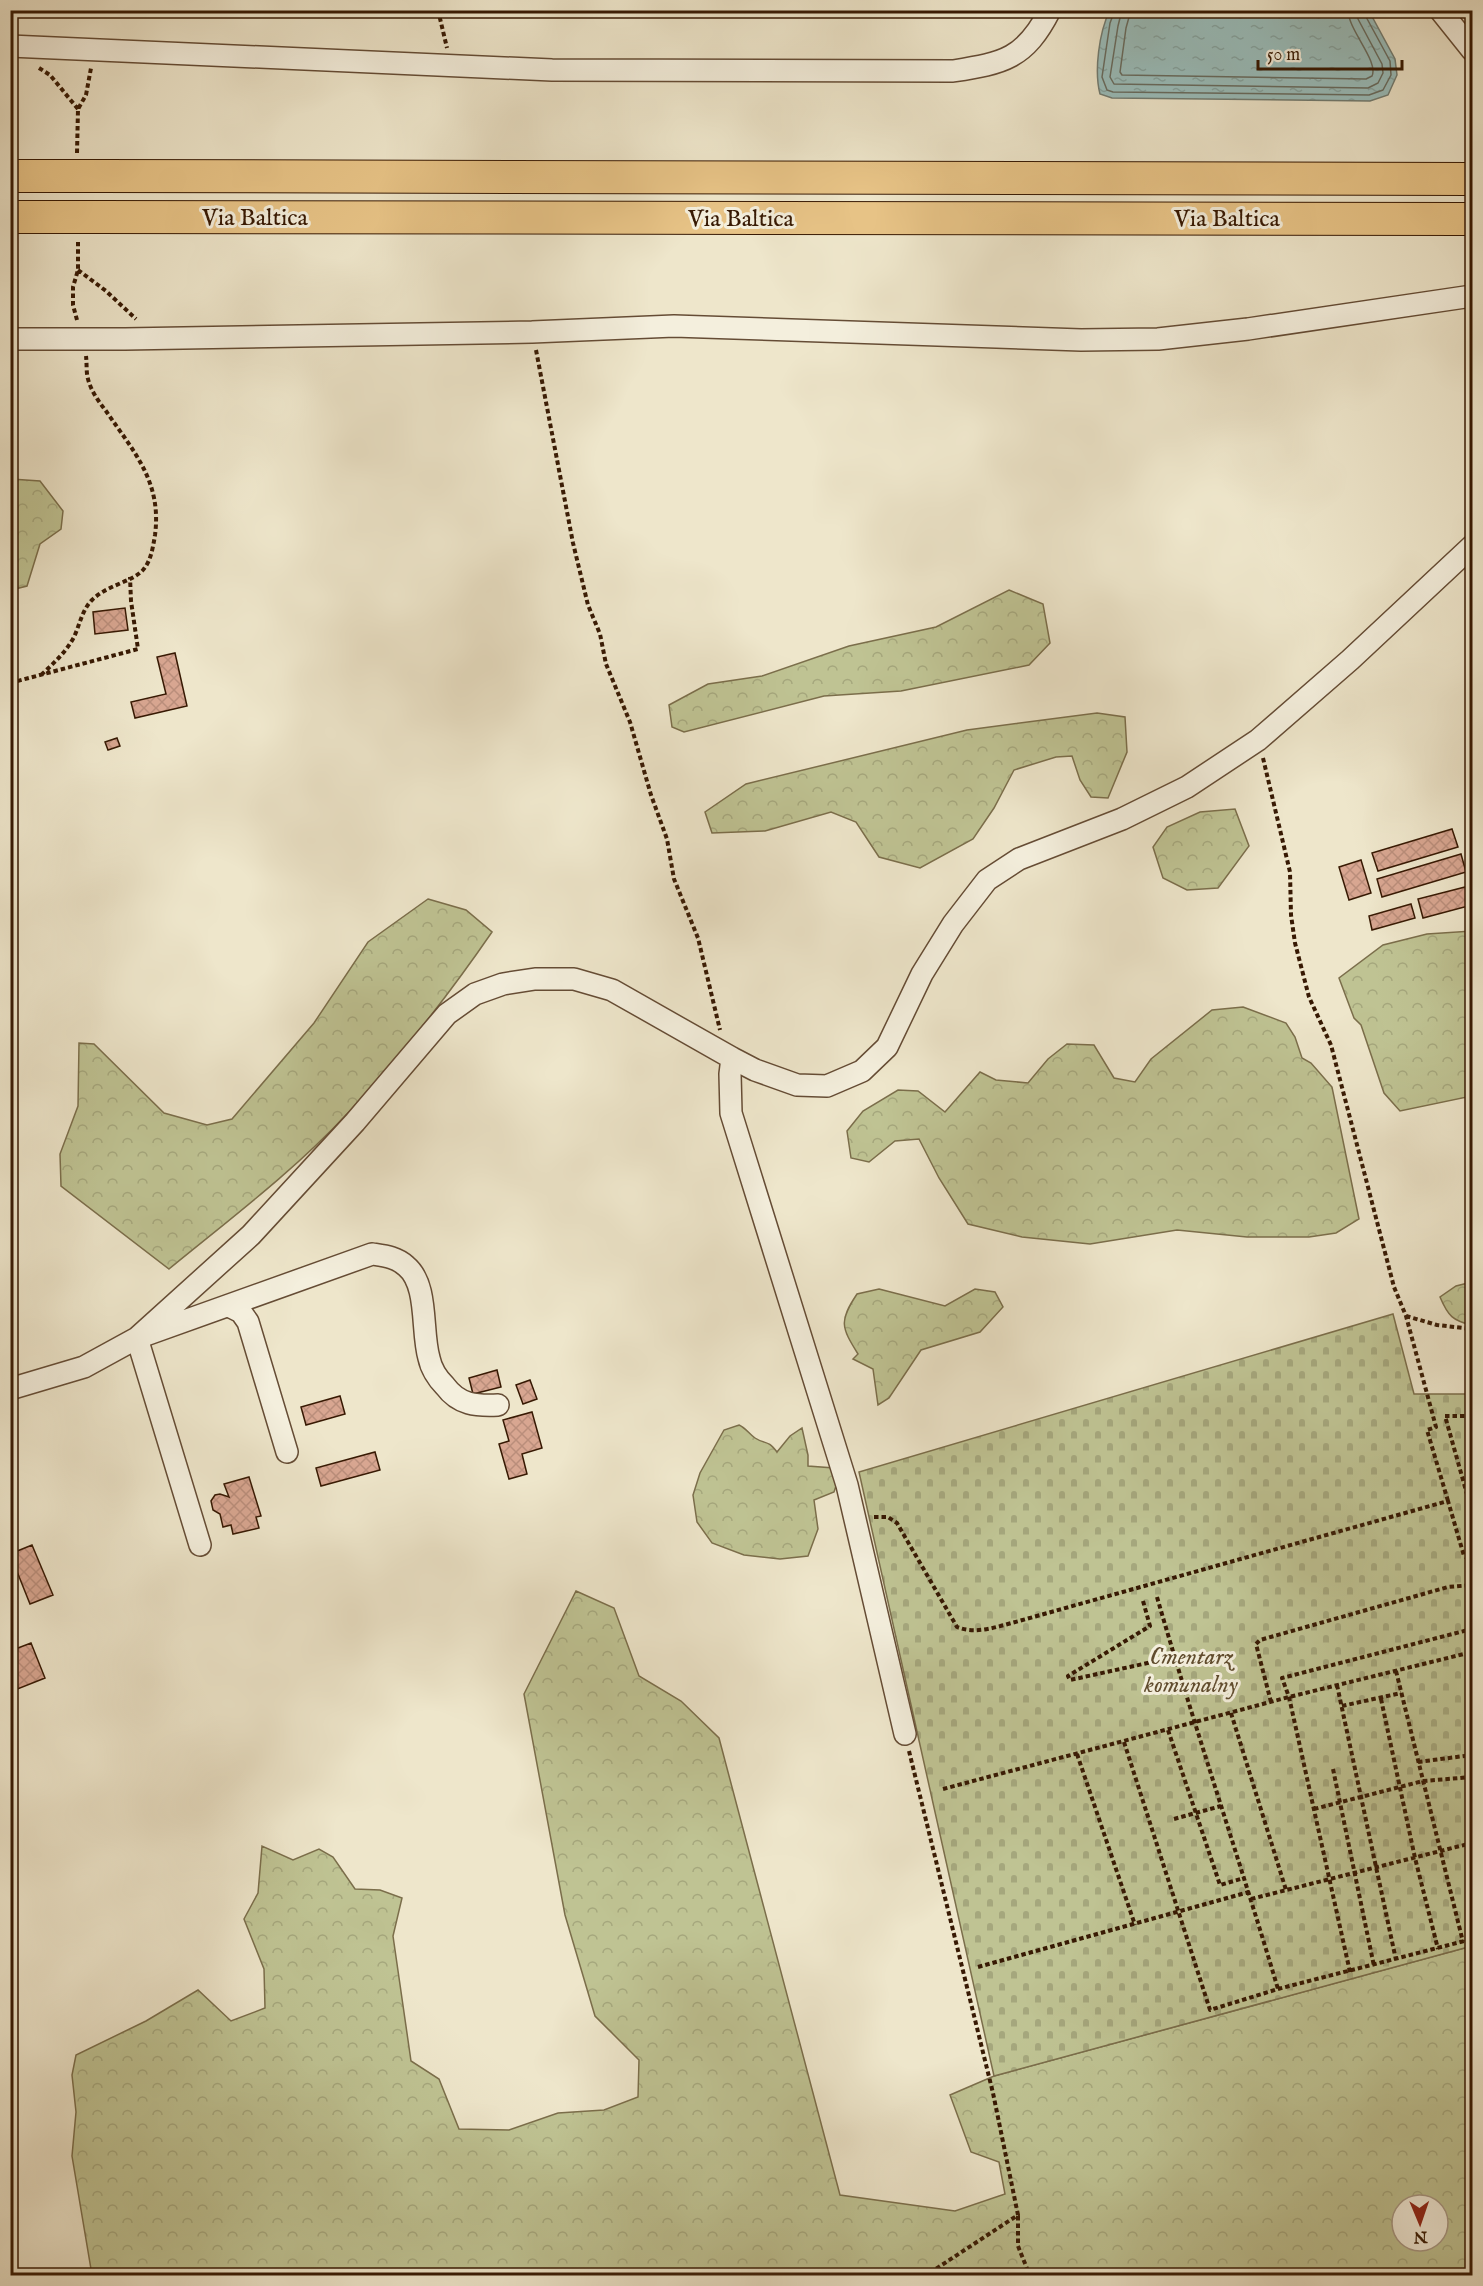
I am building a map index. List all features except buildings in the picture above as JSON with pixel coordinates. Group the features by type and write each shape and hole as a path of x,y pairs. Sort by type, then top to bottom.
{"highway":[{"name":"Via Baltica","path":"10,176 1473,179"},
{"name":"Via Baltica","path":"10,217 76,222 1473,219"}],"lane":[{"path":"11,46 451,68 953,72 990,65 1018,53 1038,32 1050,10"},
{"path":"1440,10 1473,50"},
{"path":"10,339 159,339 532,332 674,326 1081,340 1158,339 1248,329 1473,296"},
{"path":"137,1338 251,1235 355,1122 447,1014 475,994 502,984 535,979 574,980 612,990 755,1070 797,1085 827,1086 862,1071 887,1047 922,974 953,924 987,880 1019,859 1122,819 1186,787 1258,740 1350,660 1473,546"},
{"path":"732,1058 731,1113 847,1485 905,1734"},
{"path":"10,1389 84,1366 137,1338 372,1254 393,1257 408,1267 419,1283 429,1359 439,1379 450,1393 459,1401 477,1406 498,1405"},
{"path":"230,1306 241,1312 248,1322 287,1452"},
{"path":"137,1338 200,1545"}],"path":[{"path":"438,10 451,68"},
{"path":"11,46 50,75 78,108"},
{"path":"77,143 78,108 86,95 89,72 99,50"},
{"path":"41,675 61,657 74,637 90,602 102,591 142,571 148,563 153,548 156,506 153,488 128,440 88,381 74,287 78,270 76,222"},
{"path":"78,270 106,291 159,339"},
{"path":"532,332 588,605 600,634 606,664 630,722 651,795 667,839 674,879 698,938 720,1032 732,1058"},
{"path":"10,683 138,649 130,577"},
{"path":"1258,740 1290,872 1291,915 1295,943 1309,997 1331,1046 1394,1287 1406,1316 1436,1427 1427,1430 1464,1556 1473,1562"},
{"path":"1406,1316 1437,1325 1473,1329"},
{"path":"1472,1512 1445,1416 1473,1416"},
{"path":"1467,1491 1473,1490"},
{"path":"855,1516 888,1517 897,1523 957,1628 966,1631 1019,1621 1448,1502"},
{"path":"1271,1702 1256,1644 1260,1640 1448,1587 1473,1585"},
{"path":"1157,1597 1194,1723 1278,1989"},
{"path":"1143,1601 1150,1626 1068,1676 1070,1680 1174,1657"},
{"path":"1350,1972 1289,1697 1282,1678 1473,1629"},
{"path":"943,1789 1289,1697 1472,1652 1473,1668"},
{"path":"1396,1671 1463,1942"},
{"path":"1337,1685 1396,1960"},
{"path":"1342,1706 1401,1693"},
{"path":"1381,1699 1415,1858 1438,1949"},
{"path":"1231,1713 1286,1890"},
{"path":"1168,1730 1220,1885 1244,1878"},
{"path":"905,1734 993,2093 1018,2216 1018,2246 1030,2276"},
{"path":"1124,1742 1210,2010 1278,1989 1473,1939"},
{"path":"1077,1754 1135,1924"},
{"path":"1418,1762 1473,1755"},
{"path":"1333,1769 1374,1966"},
{"path":"1314,1809 1423,1781 1473,1777"},
{"path":"1174,1819 1196,1815 1221,1806"},
{"path":"1251,1899 1473,1843"},
{"path":"978,1967 1249,1892"},
{"path":"925,2276 1018,2216"}],"green space":[{"path":"11,479 40,481 63,511 61,529 40,544 27,586 11,590"},
{"path":"1009,590 1043,604 1050,643 1029,665 901,691 824,696 684,732 672,727 669,705 708,684 762,676 849,646 936,627"},
{"path":"1097,713 1125,717 1127,752 1108,798 1091,797 1080,780 1072,756 1056,757 1014,770 994,808 973,839 920,868 879,857 856,822 831,812 765,831 712,833 705,812 746,784 967,730"},
{"path":"1235,809 1249,846 1218,888 1187,890 1163,878 1153,847 1167,827 1200,812"},
{"path":"428,899 466,910 492,932 423,1026 386,1071 327,1135 283,1175 169,1269 61,1186 60,1154 78,1106 79,1043 94,1044 164,1113 207,1125 232,1119 314,1023 368,942"},
{"path":"1472,931 1472,1096 1400,1111 1384,1093 1361,1025 1354,1018 1339,978 1383,945 1427,934"},
{"path":"1243,1007 1286,1023 1295,1037 1302,1058 1311,1063 1332,1087 1359,1219 1336,1233 1309,1237 1247,1237 1177,1230 1090,1244 1022,1237 968,1224 939,1178 919,1139 895,1141 869,1162 851,1158 847,1131 863,1111 898,1090 918,1091 945,1112 980,1072 996,1080 1028,1083 1048,1059 1067,1044 1094,1045 1114,1078 1135,1082 1151,1059 1212,1010"},
{"path":"1472,1282 1472,1325 1452,1317 1440,1297 1456,1286"},
{"path":"879,1289 945,1306 975,1289 995,1292 1003,1307 980,1332 921,1350 889,1398 878,1405 873,1369 853,1359 858,1354 848,1337 844,1324 847,1311 857,1294"},
{"name":"Cmentarz komunalny","path":"1393,1314 1414,1394 1472,1394 1472,1946 994,2076 859,1472"},
{"path":"739,1425 755,1438 771,1445 777,1452 790,1436 802,1428 808,1466 834,1468 838,1480 834,1492 814,1500 818,1529 808,1556 780,1559 744,1555 712,1543 697,1522 693,1495 700,1473 724,1430"},
{"path":"576,1591 614,1608 639,1676 681,1701 719,1738 840,2195 955,2211 1005,2194 999,2162 971,2152 950,2095 994,2076 1472,1946 1472,2275 92,2275 72,2156 76,2112 72,2075 76,2055 146,2021 198,1990 231,2021 265,2008 264,1969 244,1919 258,1893 262,1846 293,1860 319,1849 333,1857 355,1889 380,1890 402,1898 393,1936 411,2061 439,2079 459,2129 509,2130 558,2113 604,2110 638,2097 639,2060 595,2016 565,1915 524,1694"}],"water":[{"path":"1110,10 1369,11 1395,59 1397,75 1388,95 1370,101 1112,98 1100,94 1097,74 1100,40"}]}
